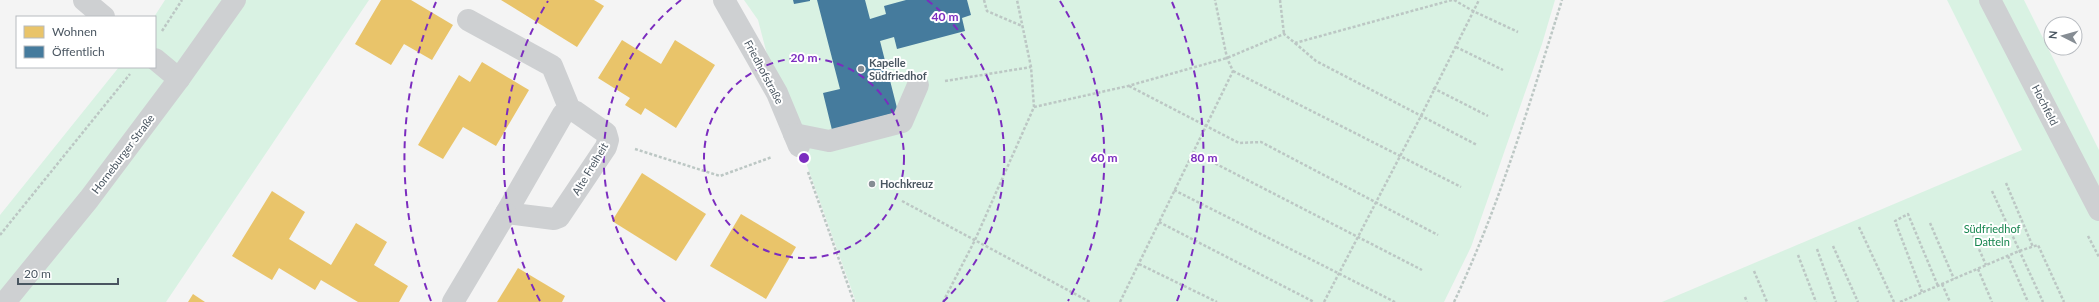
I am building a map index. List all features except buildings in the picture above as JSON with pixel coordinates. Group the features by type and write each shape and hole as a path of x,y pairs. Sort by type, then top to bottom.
{"street":[{"path":"84,0 103,16"},
{"name":"Horneburger Straße","path":"5,302 89,200 179,79 235,0"},
{"name":"Friedhofstraße","path":"724,0 777,93 796,140"},
{"name":"Hochfeld","path":"1990,0 2099,210"},
{"path":"453,302 563,114 570,110 552,66 468,20"},
{"path":"156,60 179,79"},
{"path":"796,140 829,141 902,122 918,85"},
{"name":"Alte Freiheit","path":"506,213 554,219 559,217 606,146 608,140 606,133 576,112 570,110"}],"path":[{"path":"159,35 182,0"},
{"path":"984,0 987,11 1023,26"},
{"path":"943,302 976,240 1034,106 1031,67 1017,0"},
{"path":"1215,0 1227,58 1233,71 1461,187"},
{"path":"1280,0 1284,34 1316,61 1477,145"},
{"path":"1295,43 1453,0 1518,32"},
{"path":"1324,302 1421,116 1433,88 1456,47 1478,0"},
{"path":"1454,302 1478,253 1512,160 1562,0"},
{"path":"1034,106 1128,86 1227,58 1284,34"},
{"path":"1456,47 1503,70"},
{"path":"918,85 1031,67"},
{"path":"1120,302 1233,71"},
{"path":"0,235 130,73"},
{"path":"1128,86 1239,143 1261,142 1438,235"},
{"path":"1433,88 1488,116"},
{"path":"608,140 720,176 796,140 854,302"},
{"path":"1193,152 1422,270"},
{"path":"2006,183 2033,247"},
{"path":"1174,190 1339,272 1395,302"},
{"path":"1992,191 2043,302"},
{"path":"902,201 1090,302"},
{"path":"1922,292 1895,221 1908,214 1938,286"},
{"path":"1159,222 1314,302"},
{"path":"1930,223 1954,279"},
{"path":"1859,227 1894,302"},
{"path":"1971,231 1986,266"},
{"path":"1900,302 2019,251 2038,245 2064,302"},
{"path":"1833,246 1858,302"},
{"path":"1817,249 1836,302"},
{"path":"1798,255 1816,302"},
{"path":"2008,256 2028,302"},
{"path":"1139,264 1216,302"},
{"path":"1978,269 1992,302"},
{"path":"1754,271 1767,302"},
{"path":"1942,284 1950,302"},
{"path":"1745,296 1747,302"}],"green space":[{"path":"165,0 369,0 166,302 0,302 0,215 118,68 156,68 156,16 155,16"},
{"path":"744,0 1555,0 1542,44 1471,247 1444,302 856,302 800,146 777,93 758,20"},
{"name":"Südfriedhof Datteln","path":"1947,0 2024,0 2043,38 2043,56 2052,56 2099,150 2099,302 1662,302 2022,150"}],"place":[{"name":"Kapelle Südfriedhof","path":"861,69"},
{"name":"Hochkreuz","path":"872,184"}]}
